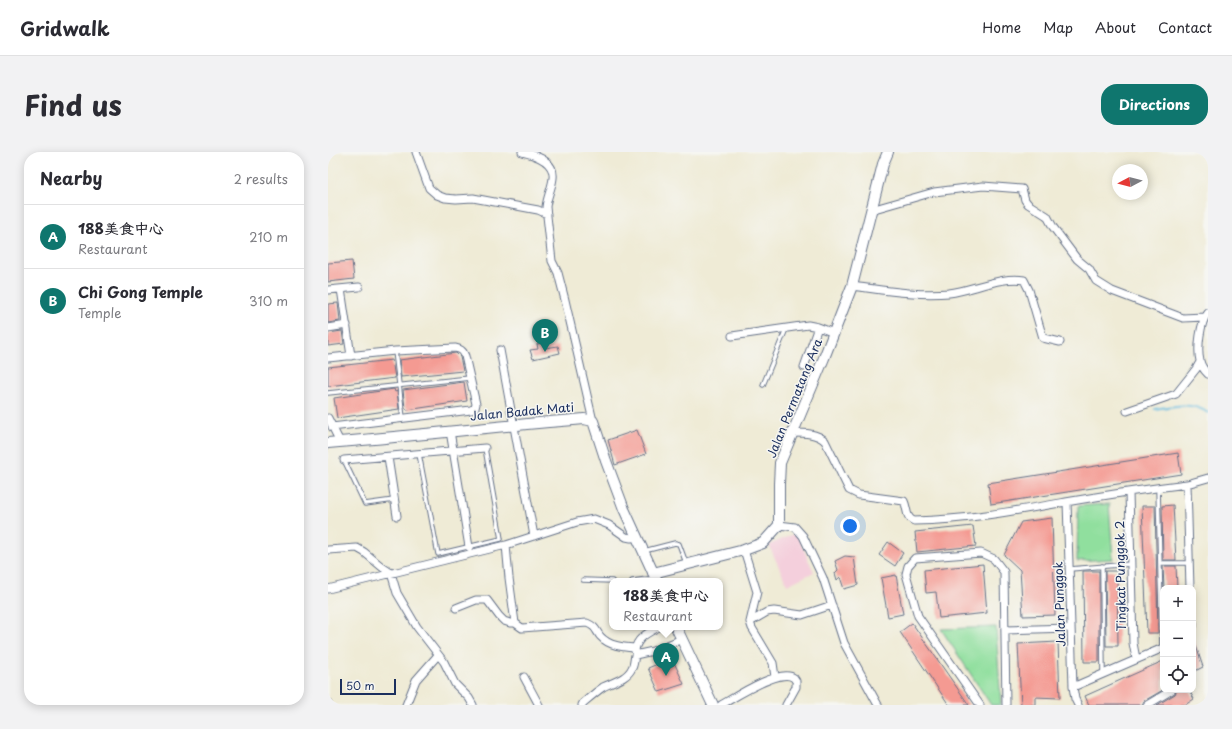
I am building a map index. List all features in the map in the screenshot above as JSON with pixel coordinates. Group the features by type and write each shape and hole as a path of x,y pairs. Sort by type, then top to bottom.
{"main road":[{"name":"Jalan Permatang Ara","path":"779,525 778,484 780,463 852,286 882,164 888,152"},
{"name":"Jalan Badak Mati","path":"328,443 584,419 593,421"},
{"path":"593,421 621,502 655,577 686,564 744,550 763,543 779,525"},
{"path":"678,630 713,705"}],"street":[{"path":"416,152 429,188 436,195 444,198 456,199 473,198 538,210 547,214"},
{"path":"522,152 533,154 547,162 552,170 553,176 546,207 552,261 558,273 593,421"},
{"path":"871,210 934,192 983,186 1022,189 1025,200 1028,204 1047,216 1053,227 1077,259 1089,269 1096,281 1112,291 1183,318 1206,315 1200,335 1199,347 1200,362 1208,374"},
{"path":"852,286 930,294 964,291 1004,281 1018,279 1024,280 1029,290 1043,338 1060,342"},
{"path":"328,290 359,287"},
{"path":"341,289 351,356"},
{"path":"328,328 347,325"},
{"path":"732,336 808,325 834,333"},
{"path":"804,366 818,327"},
{"path":"328,358 395,351 459,349 463,351 476,404 475,408 471,410 332,427"},
{"path":"500,350 534,536"},
{"path":"1127,412 1176,394 1200,362"},
{"path":"328,418 340,442"},
{"path":"450,431 469,546"},
{"path":"793,433 822,438 825,441 849,490 859,495 904,501 907,515 909,519 914,521 962,518 1014,512 1067,502 1187,484 1208,478"},
{"path":"344,460 485,448"},
{"path":"388,457 396,516"},
{"path":"1187,484 1190,585"},
{"name":"Tingkat Punggok 2","path":"1129,492 1133,643 1136,659"},
{"name":"Jalan Punggok","path":"1067,502 1073,687 1075,699 1078,705"},
{"path":"328,589 506,545 577,522 594,519 609,525 626,537 637,537"},
{"path":"779,525 795,527 803,536 823,578 844,643 878,705"},
{"path":"506,545 515,623"},
{"path":"328,550 357,548 391,573 397,593 417,627 444,662 455,684 474,705"},
{"path":"744,550 757,592 750,622 773,663 775,677"},
{"path":"980,705 918,616 906,574 908,566 915,558 981,553 994,559 1004,572 1006,705"},
{"path":"456,608 476,600 487,600 504,621 515,623 522,628 587,623 593,626 600,636 608,642 635,652 653,651 682,639"},
{"path":"750,622 768,612 802,615 832,605"},
{"path":"1006,630 1070,628"},
{"path":"582,705 594,693 627,675 633,668 635,652 642,637 652,630"},
{"path":"1073,687 1160,649"},
{"path":"406,705 416,680 438,655"},
{"path":"721,705 775,677 788,675 792,676 796,681 796,687 786,705"},
{"path":"524,677 539,705"},
{"path":"1147,705 1167,693"}],"lane":[{"path":"763,385 786,328"},
{"path":"395,351 403,418"},
{"path":"328,393 470,378"},
{"path":"419,454 438,554 501,538 485,448"},
{"path":"344,460 365,504 394,500"},
{"path":"1158,488 1161,621"},
{"path":"643,551 675,543 679,544 686,564"},
{"path":"1160,563 1189,563"},
{"path":"1070,569 1131,564"},
{"path":"1102,566 1103,674"},
{"path":"583,580 609,581"}],"shaded area":[{"path":"796,533 814,572 787,585 769,545"}],"green space":[{"path":"1109,504 1113,559 1077,561 1078,506"},
{"path":"996,627 1001,705 991,705 941,629"}],"building":[{"path":"352,261 354,279 328,282 328,263"},
{"path":"338,303 340,321 328,323 328,304"},
{"path":"342,331 344,344 328,346 328,333"},
{"path":"543,343 545,348 558,346 560,353 533,359 530,350 538,349 537,344"},
{"path":"456,353 460,357 463,371 401,377 399,360"},
{"path":"392,360 395,378 328,386 328,367"},
{"path":"464,382 467,401 407,410 405,408 403,390"},
{"path":"394,389 395,392 397,391 399,409 337,418 334,398"},
{"path":"637,430 646,454 615,465 608,440"},
{"path":"1178,453 1181,474 991,504 988,483"},
{"path":"1173,505 1176,560 1163,560 1162,506"},
{"path":"1142,506 1155,506 1158,633 1147,633"},
{"path":"1052,518 1055,615 1023,616 1020,570 1004,555 1021,522"},
{"path":"973,526 976,546 917,552 915,532"},
{"path":"888,542 903,553 895,566 879,555"},
{"path":"845,556 854,557 858,585 844,589 840,577 837,580 835,573 838,570 835,561"},
{"path":"983,564 987,613 939,618 936,592 926,593 924,570"},
{"path":"1163,566 1176,566 1177,585 1164,585"},
{"path":"1083,571 1099,571 1099,662 1084,662"},
{"path":"1105,571 1117,571 1118,646 1106,646"},
{"path":"896,575 903,614 888,617 881,578"},
{"path":"912,623 969,705 949,705 900,632"},
{"path":"1058,642 1060,698 1035,697 1035,705 1021,705 1018,644"},
{"path":"1196,646 1203,667 1196,670"},
{"path":"672,658 684,684 659,692 648,668"},
{"path":"1160,662 1160,692 1144,701 1142,705 1089,705 1085,696"},
{"path":"1191,693 1194,699 1185,705 1157,705 1175,694"}],"waterway":[{"path":"1155,409 1182,405 1196,407 1208,413"}],"place":[{"name":"Chi Gong Temple","path":"545,352"},
{"name":"188美食中心","path":"666,676"}]}
